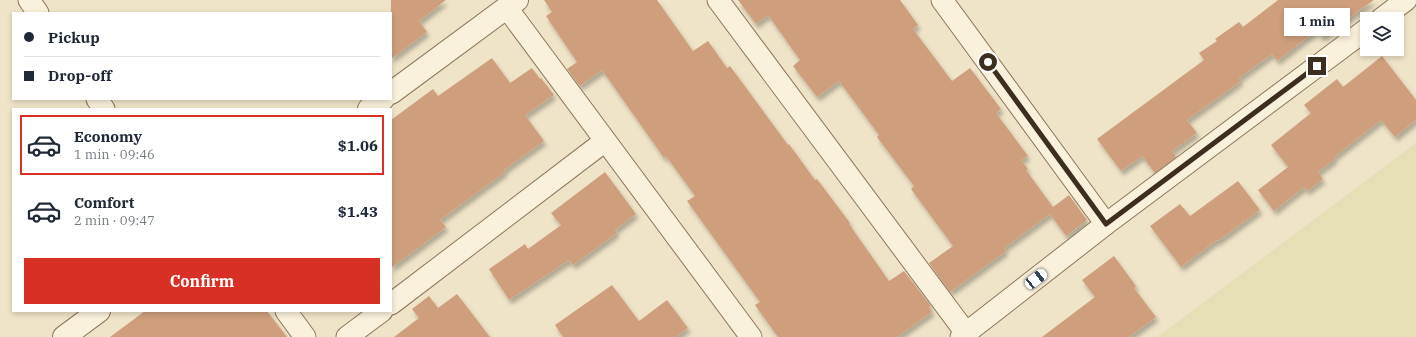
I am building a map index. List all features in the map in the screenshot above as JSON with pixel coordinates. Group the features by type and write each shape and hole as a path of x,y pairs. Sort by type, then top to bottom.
{"street":[{"path":"29,0 37,12"},
{"path":"718,0 963,335 1106,224 1360,34"},
{"path":"942,0 1106,224"},
{"path":"392,92 512,4 605,141 751,337"},
{"path":"370,108 382,100"},
{"path":"392,303 605,141"},
{"path":"72,335 98,312"},
{"path":"287,312 305,337"},
{"path":"347,337 381,312"}],"shaded area":[{"path":"1416,143 1416,337 1157,337"}],"building":[{"path":"391,0 446,0 419,21 427,32 392,58"},
{"path":"544,0 657,0 693,51 708,41 727,68 730,66 815,180 817,179 850,223 849,224 889,281 904,271 931,306 929,307 932,312 897,337 778,337 755,305 760,302 687,201 695,196 666,156 664,158 602,70 580,86 567,69 577,62 546,16 552,12"},
{"path":"738,0 900,0 918,25 913,29 952,81 970,68 1001,109 996,113 1028,156 1021,160 1028,169 1026,170 1053,207 1069,195 1087,220 1066,236 1050,214 1004,248 1006,251 950,292 929,263 953,246 911,189 914,186 877,137 879,135 839,81 817,97 793,66 800,60 768,15 756,24"},
{"path":"1278,0 1374,0 1322,37 1317,30 1277,61 1272,54 1239,78 1241,81 1187,120 1197,133 1172,151 1176,157 1155,173 1142,156 1121,171 1097,139 1204,60 1199,53 1217,41 1215,39 1239,22 1243,27"},
{"path":"1382,56 1416,100 1416,120 1395,137 1381,120 1334,157 1335,159 1318,172 1323,179 1307,191 1304,187 1274,211 1258,190 1288,167 1271,145 1311,113 1304,105 1337,79 1343,87"},
{"path":"492,58 510,83 532,68 554,95 525,115 544,141 440,220 446,227 392,267 392,119 433,89 438,96"},
{"path":"605,172 636,214 615,230 617,233 573,265 569,260 509,300 489,269 525,244 528,249 561,225 551,213"},
{"path":"1238,181 1260,210 1181,267 1150,226 1180,204 1190,216"},
{"path":"1114,256 1136,286 1134,288 1156,317 1129,337 1042,337 1095,297 1082,280"},
{"path":"612,285 639,321 667,300 688,328 676,337 563,337 555,325"},
{"path":"457,294 490,337 394,337 419,318 412,309 429,296 438,308"},
{"path":"144,312 268,312 287,337 110,337"}],"route":[{"path":"988,62 1106,224 1317,66"}]}
